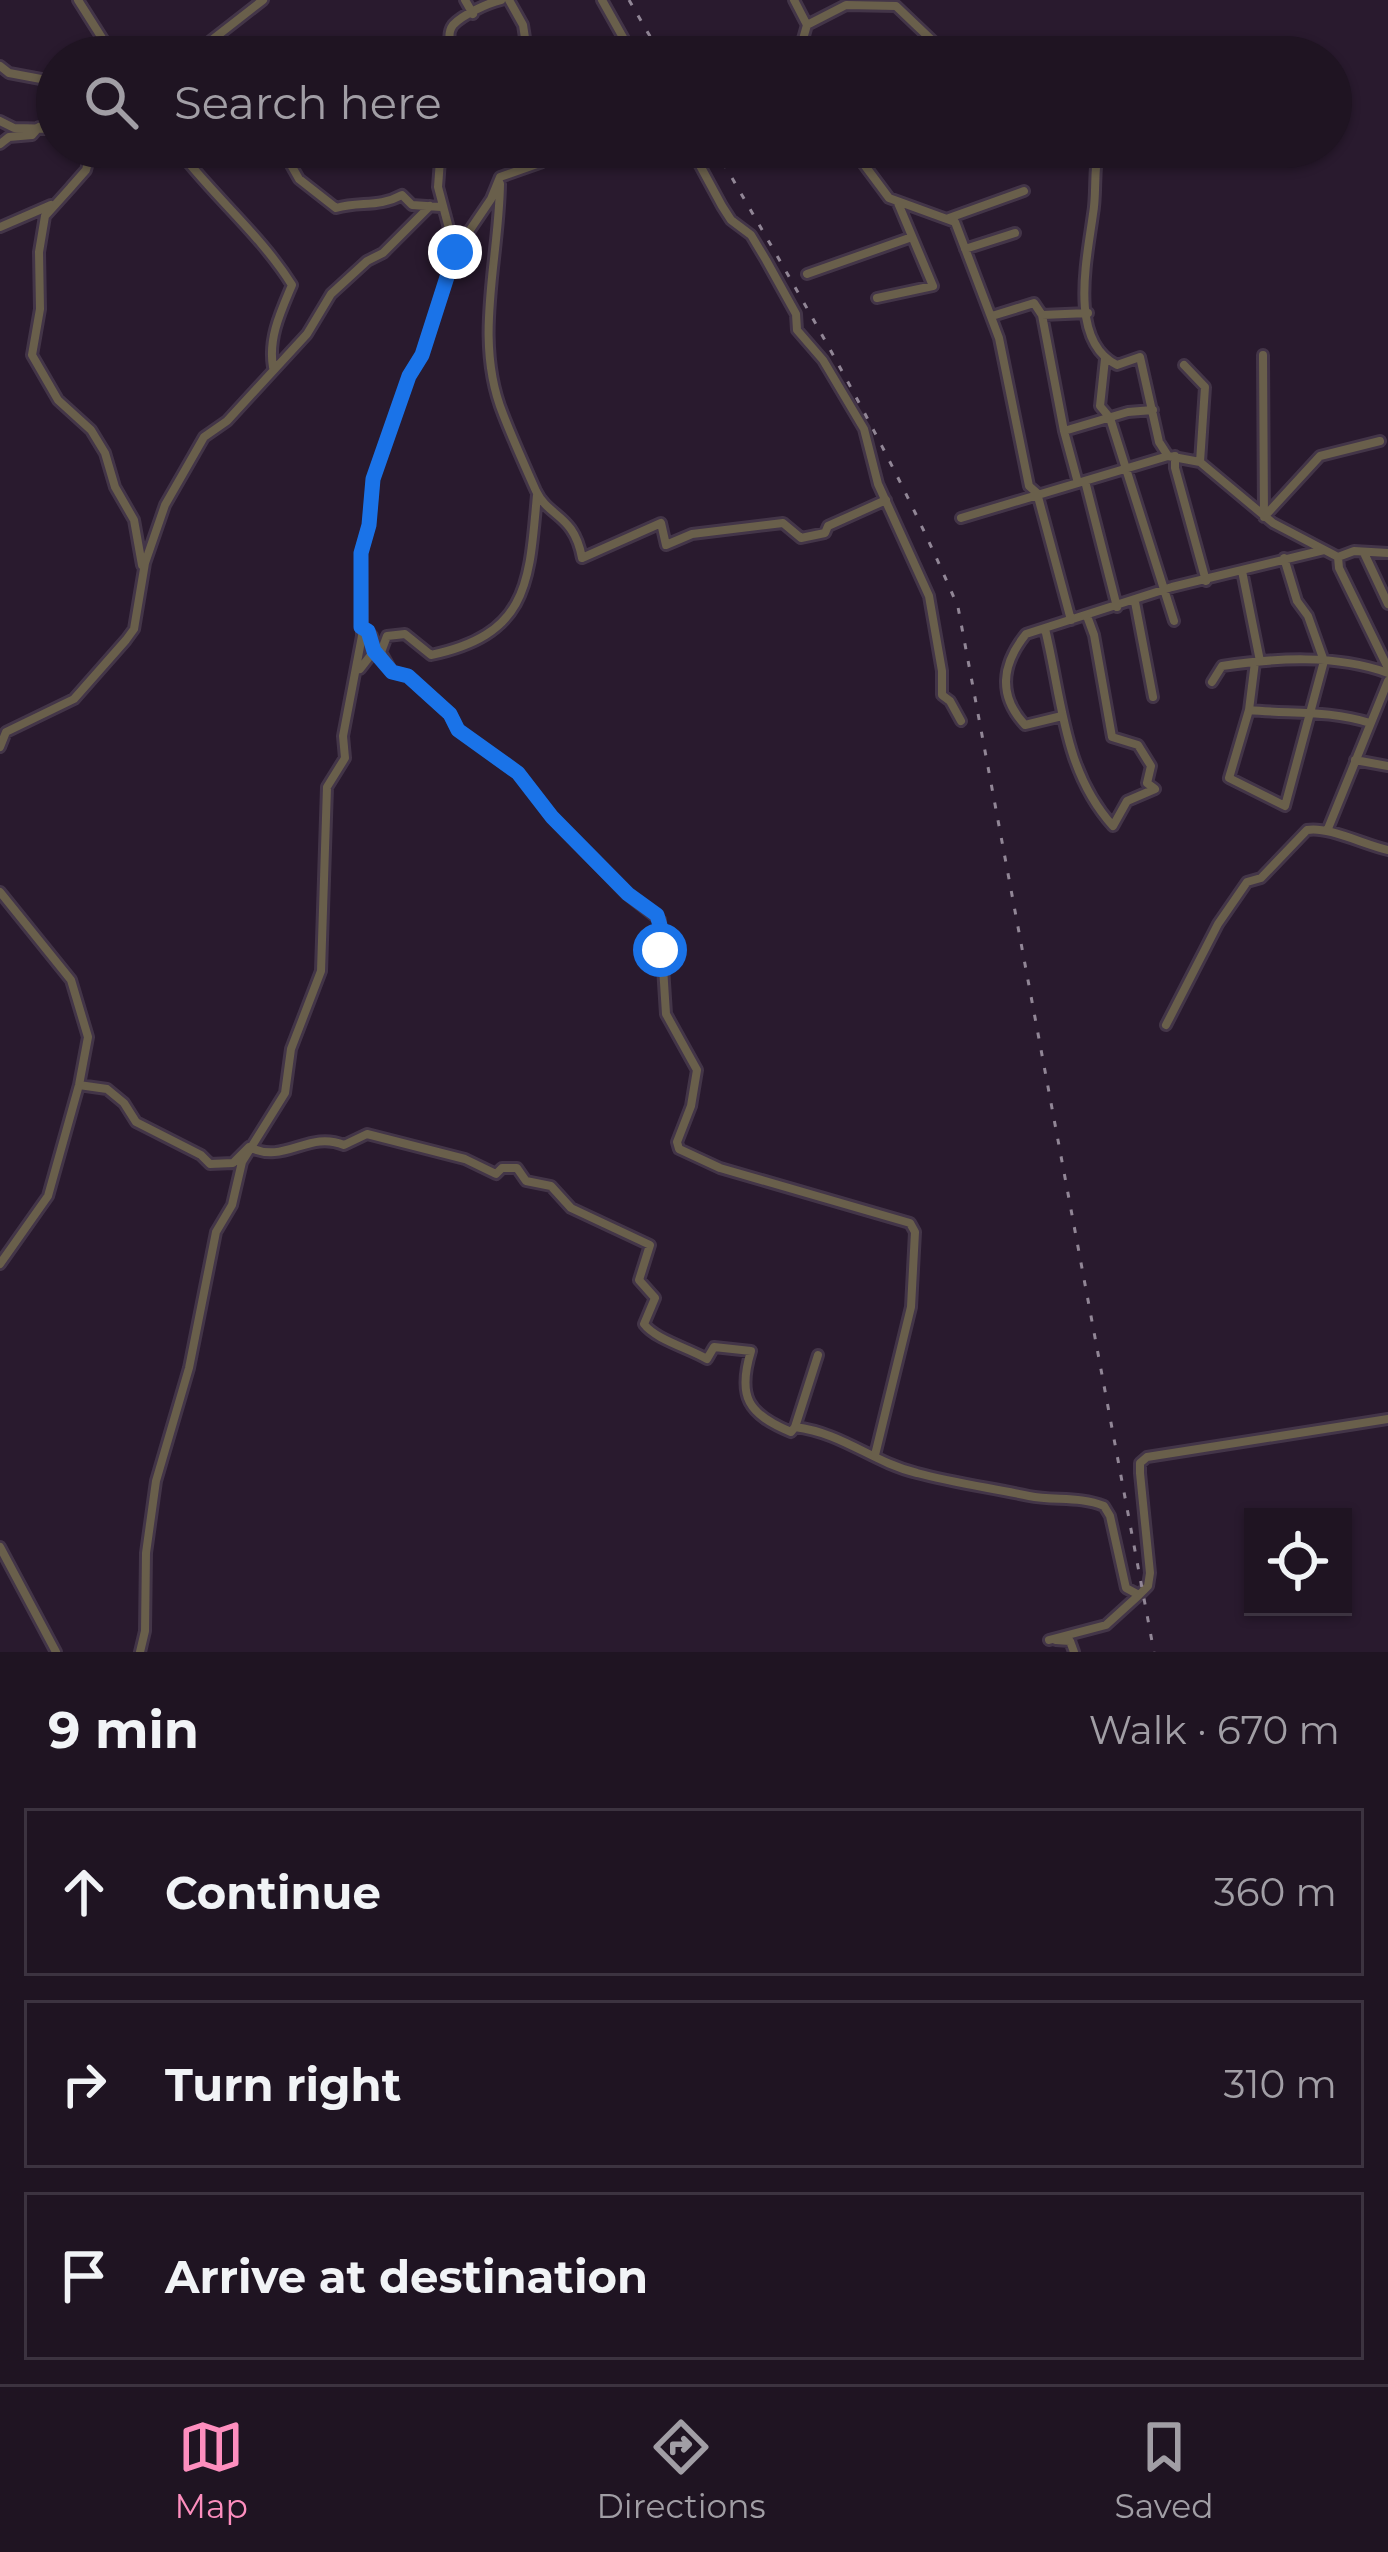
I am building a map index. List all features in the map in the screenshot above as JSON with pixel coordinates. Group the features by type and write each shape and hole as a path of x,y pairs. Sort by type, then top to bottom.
{"street":[{"path":"78,0 101,36"},
{"path":"218,36 263,0"},
{"path":"465,0 473,14"},
{"path":"449,36 453,25 493,1 505,0 523,25 525,36"},
{"path":"602,0 622,36"},
{"path":"794,0 807,26"},
{"path":"804,36 807,26 846,4 896,6 928,36"},
{"path":"0,66 15,74 36,76"},
{"path":"0,122 14,128 36,126"},
{"path":"0,144 36,130"},
{"path":"87,168 45,216 39,252 40,309 32,355 58,400 91,430 105,453 115,487 134,520 144,574"},
{"path":"191,168 274,257 292,285 271,345 273,368"},
{"path":"293,168 299,179 336,208 367,203 383,206 402,195 412,206 442,206"},
{"path":"439,168 438,187 455,252"},
{"path":"140,1652 149,1577 146,1553 162,1449 189,1368 216,1232 232,1205 242,1162 285,1093 291,1049 321,971 327,787 345,758 345,722 361,627 361,553 373,479 409,376 422,355 455,252 491,199 500,177 526,168"},
{"path":"701,168 731,220 751,235 796,314 797,330 823,360 864,429 886,500 928,596 942,695 961,721"},
{"path":"865,168 879,188 898,203 955,222 992,316 1029,486 1037,494 1071,620"},
{"path":"1097,168 1084,262 1096,352 1117,365 1140,357 1159,442 1172,456 1206,581"},
{"path":"500,177 488,356 501,409 537,495 569,523 582,558 661,523 666,544 692,534 783,523 801,538 825,533 828,526 886,500"},
{"path":"0,227 49,206 72,186"},
{"path":"947,218 1024,191"},
{"path":"877,298 933,286 898,203"},
{"path":"0,747 6,732 74,699 134,629 144,574 165,505 200,442 227,421 312,327 331,294 383,253 430,206"},
{"path":"965,249 1015,232"},
{"path":"807,274 912,237"},
{"path":"992,316 1034,303 1042,315 1064,430 1117,608"},
{"path":"1042,315 1088,313"},
{"path":"1263,355 1264,517"},
{"path":"1105,359 1100,406 1110,418 1174,621"},
{"path":"1184,365 1205,387 1200,462"},
{"path":"1064,430 1153,410"},
{"path":"1264,517 1320,456 1380,441"},
{"path":"961,518 1172,456 1200,462 1264,517 1338,557 1388,553"},
{"path":"356,675 387,636 406,634 431,655 479,640 507,616 526,584 537,495"},
{"path":"1062,716 1025,725 1009,708 1004,680 1021,639 1163,590 1324,550"},
{"path":"1364,553 1388,604"},
{"path":"1242,571 1257,662 1229,778 1285,806 1324,661 1308,616 1297,601 1284,557"},
{"path":"1327,831 1388,674 1338,557"},
{"path":"1136,602 1153,697"},
{"path":"1045,629 1062,716 1082,784 1111,824 1117,824 1126,801 1155,789 1147,783 1151,766 1138,745 1112,737 1087,616"},
{"path":"361,627 372,636 392,672 408,676 450,714 458,730 518,773 552,817 660,920 666,1014 698,1080 677,1142 679,1149 720,1168 910,1223 915,1232 911,1307 875,1455"},
{"path":"1212,682 1222,666 1257,662 1324,661 1388,674"},
{"path":"1249,710 1299,715 1312,711 1370,723"},
{"path":"1355,760 1388,766"},
{"path":"1166,1025 1218,924 1247,882 1262,878 1307,830 1327,831 1388,850"},
{"path":"0,892 71,980 88,1037 48,1196 0,1264"},
{"path":"79,1085 107,1089 136,1121 201,1155 210,1165 233,1163 249,1148"},
{"path":"249,1148 276,1152 319,1138 344,1145 367,1134 465,1159 496,1174 502,1168 517,1168 526,1181 551,1186 572,1208 650,1245 639,1280 655,1298 644,1324 653,1336 690,1347 707,1359 713,1347 751,1351 742,1377 753,1409 777,1427 791,1432 795,1427 818,1354"},
{"path":"1074,1652 1070,1641 1049,1640 1106,1625 1148,1586 1139,1473 1147,1457 1388,1419"},
{"path":"795,1427 826,1431 851,1447 921,1474 1104,1506 1126,1588 1139,1595"},
{"path":"0,1547 56,1652"}],"railway":[{"path":"629,0 650,36"},
{"path":"726,168 874,431 958,607 1154,1652"}],"route":[{"path":"455,252 422,355 409,376 373,479 361,553 361,627 372,636 374,651 392,672 408,676 450,714 458,730 518,773 552,817 628,894 657,915 660,950"}]}
